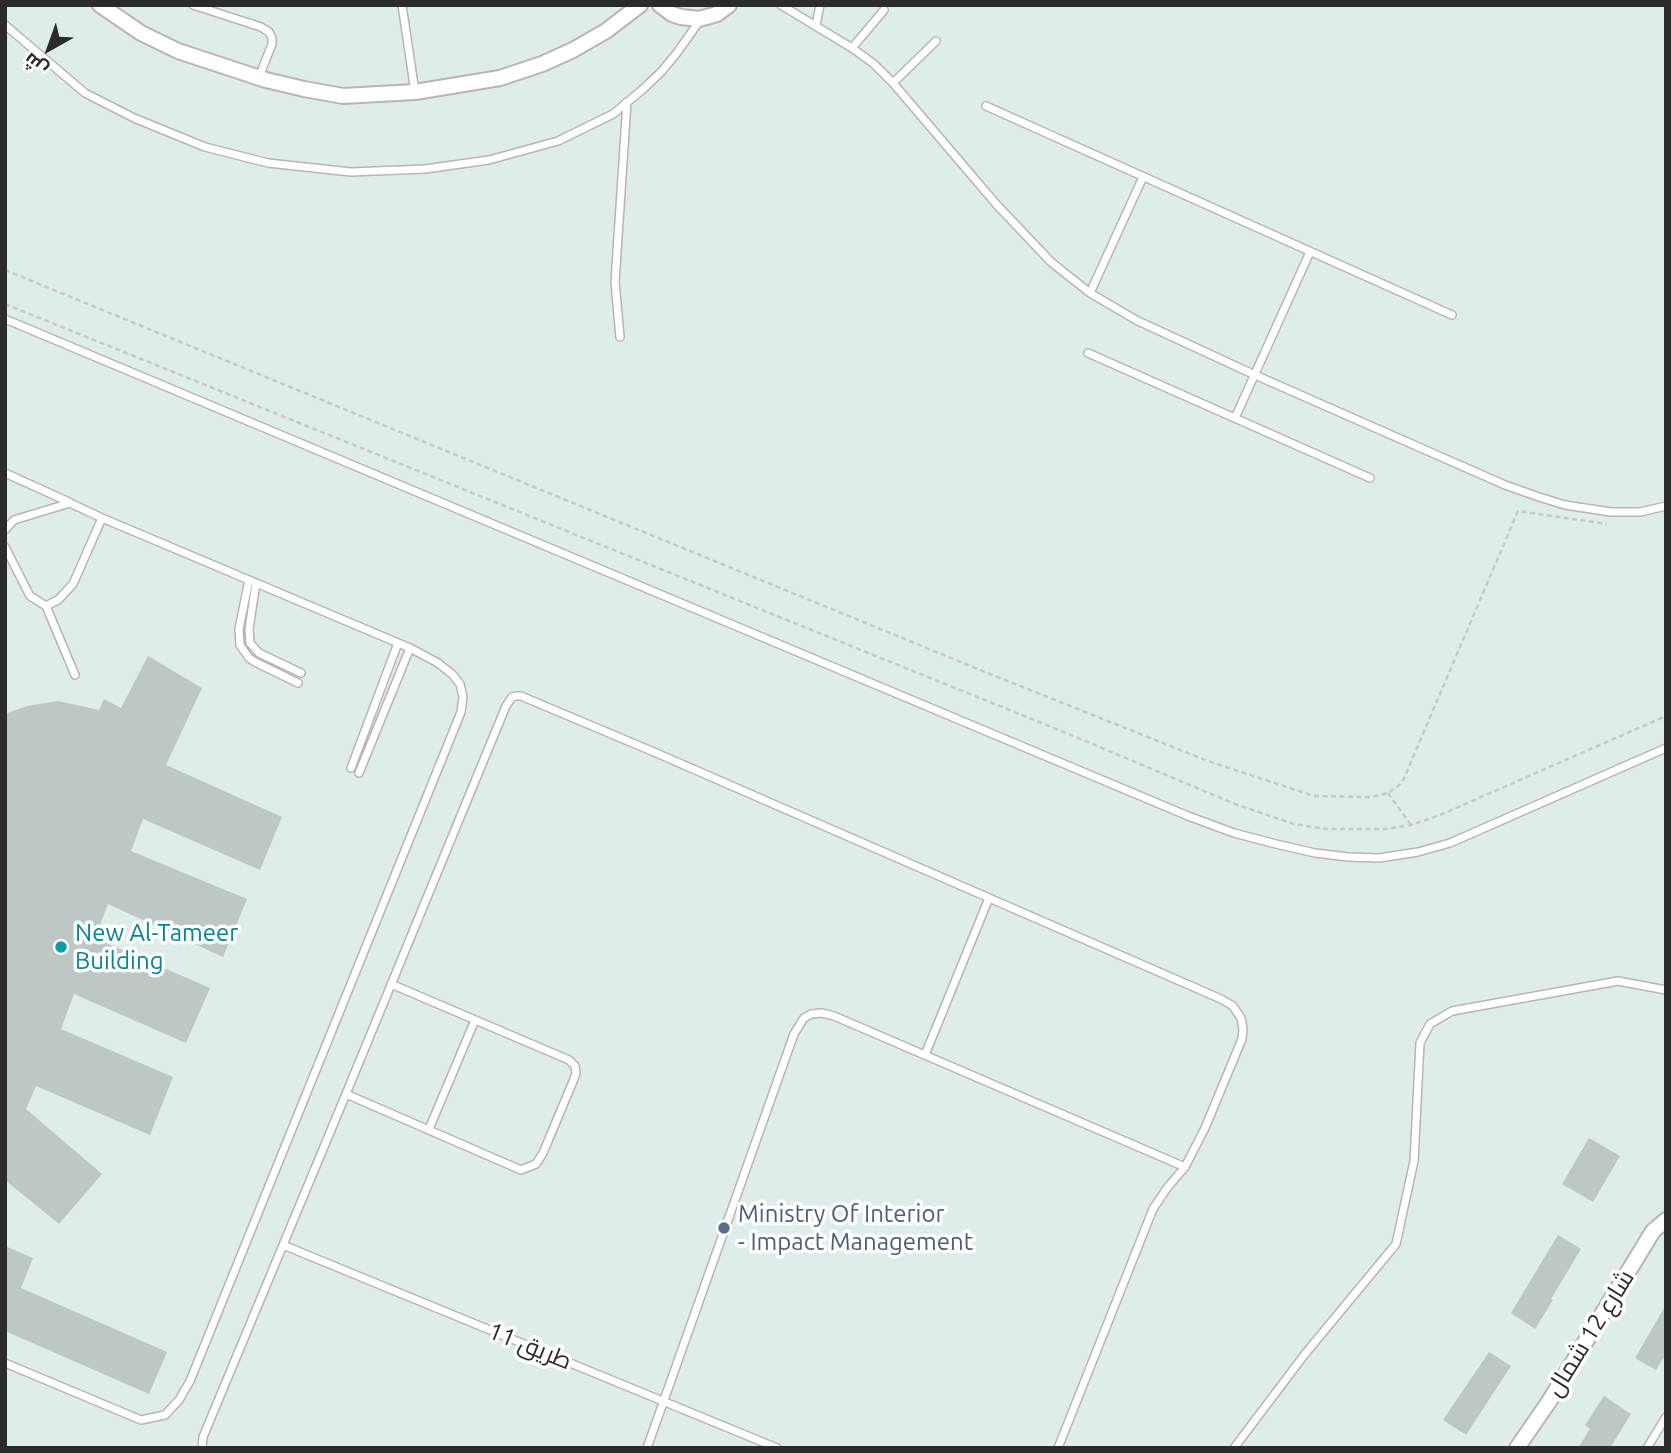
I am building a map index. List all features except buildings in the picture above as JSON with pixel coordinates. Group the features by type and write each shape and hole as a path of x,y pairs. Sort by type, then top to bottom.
{"street":[{"path":"100,5 141,33 178,51 258,78 343,96 415,92 500,78 573,50 606,31 640,5"},
{"path":"660,5 672,14 690,19 717,14 729,5"},
{"name":"شارع 12 شمال","path":"1517,1448 1653,1231 1666,1220"}],"lane":[{"path":"193,5 269,32 272,44 258,78"},
{"path":"401,5 415,92"},
{"path":"781,5 874,64 997,205 1051,262 1090,293 1136,320 1505,485 1565,505 1611,512 1640,512 1666,506"},
{"path":"816,25 820,5"},
{"path":"852,48 884,9"},
{"path":"5,25 85,93 134,118 205,147 268,163 351,173 425,169 489,160 558,141 613,114 661,72 702,18"},
{"path":"893,83 936,41"},
{"path":"620,337 615,282 627,102"},
{"path":"986,106 1452,315"},
{"path":"1090,293 1143,177"},
{"path":"1235,418 1310,252"},
{"path":"5,319 1188,816 1276,844 1348,857 1379,858 1418,852 1450,843 1666,748"},
{"path":"1088,353 1370,478"},
{"path":"5,474 102,518 410,648 452,674 460,684 463,697 461,712 190,1381 179,1401 165,1415 141,1419 5,1363"},
{"path":"5,529 14,520 70,503"},
{"path":"46,606 58,600 73,584 102,518"},
{"path":"5,547 30,596 46,606 75,676"},
{"path":"253,581 250,643 259,653 301,673"},
{"path":"253,581 239,629 240,645 255,662 298,683"},
{"path":"398,643 355,771 410,648"},
{"path":"202,1448 203,1437 506,706 512,697 521,696 654,751 1233,1006 1241,1018 1242,1039 1199,1143 1185,1167 1153,1209 1058,1448"},
{"path":"925,1055 989,898"},
{"path":"1234,1448 1396,1244 1414,1161 1420,1043 1430,1024 1452,1011 1618,981 1666,990"},
{"path":"346,1094 521,1170 536,1164 543,1153 574,1079 575,1066 569,1060 391,984"},
{"path":"647,1448 798,1026 811,1014 834,1016 1185,1167"},
{"path":"429,1129 475,1020"},
{"name":"طريق 11","path":"283,1245 777,1448"},
{"path":"1647,1448 1666,1417"}],"path":[{"path":"5,270 990,674 1208,761 1314,796 1371,797 1388,793 1402,783 1518,511 1601,525 1615,524"},
{"path":"5,304 1235,804 1294,824 1326,829 1387,829 1411,825 1440,815 1666,716"},
{"path":"1388,793 1411,825"}],"place":[{"name":"New Al-Tameer Building","path":"61,947"},
{"name":"Ministry Of Interior - Impact Management","path":"724,1228"}]}
